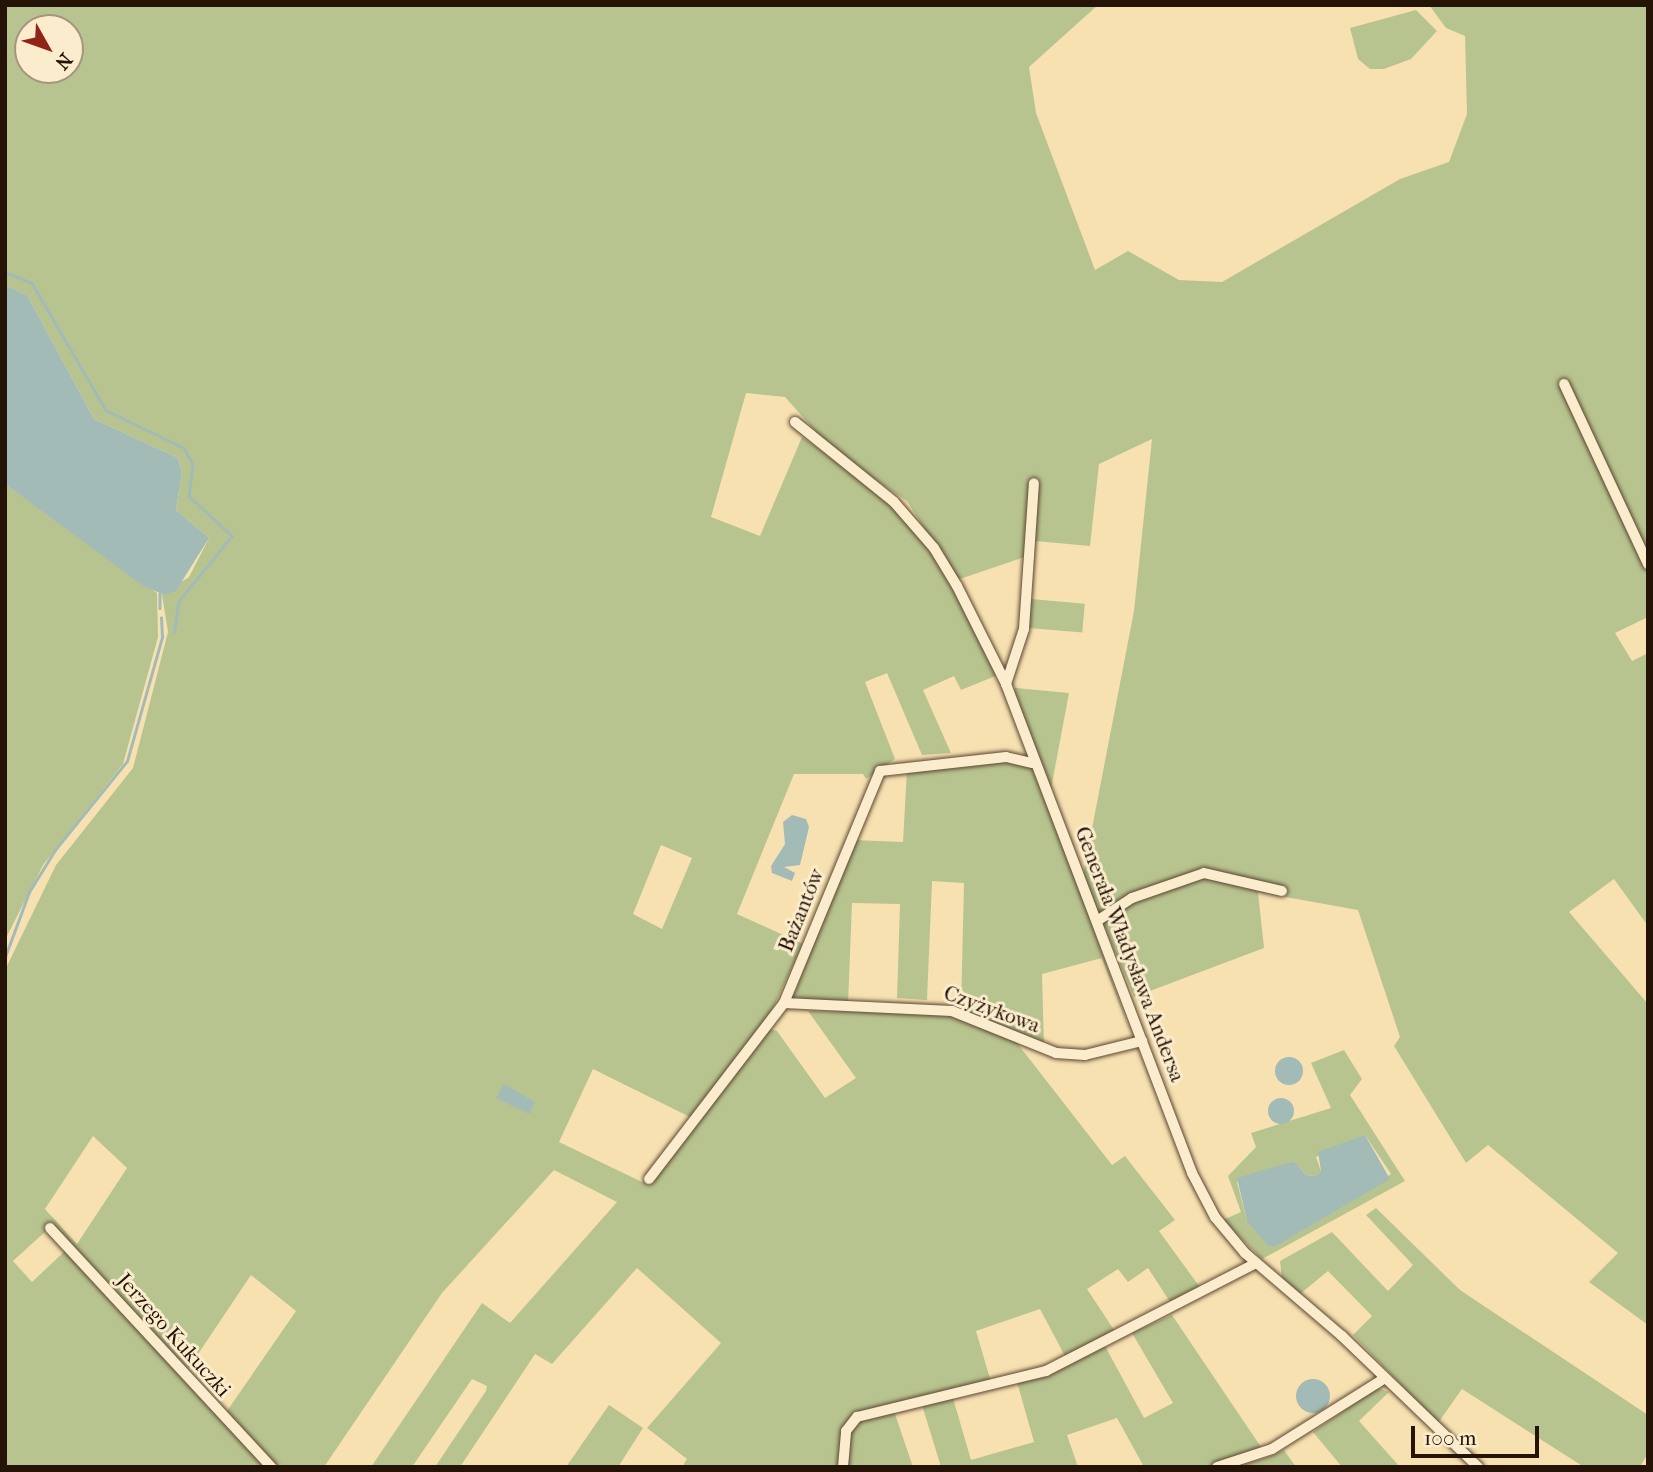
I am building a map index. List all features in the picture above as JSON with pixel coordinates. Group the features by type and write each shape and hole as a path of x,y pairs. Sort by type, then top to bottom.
{"street":[{"path":"1564,384 1648,564"},
{"name":"Generała Władysława Andersa","path":"795,422 883,492 926,537 1006,684 1032,763 1048,790 1207,1205 1256,1263 1385,1378 1478,1467"},
{"path":"1006,684 1024,629 1034,483"},
{"name":"Bażantów","path":"649,1179 784,1003 880,771 1006,757 1032,763"},
{"path":"1097,921 1132,898 1204,873 1282,891"},
{"name":"Czyżykowa","path":"784,1003 952,1011 1056,1053 1085,1055 1142,1041"},
{"name":"Jerzego Kukuczki","path":"50,1228 271,1467"},
{"path":"843,1467 846,1431 858,1417 1046,1371 1256,1263"},
{"path":"1217,1467 1272,1449 1385,1378"}],"green space":[{"path":"5,5 1098,5 1029,67 1036,113 1095,270 1128,251 1179,280 1222,282 1400,179 1449,162 1467,114 1465,36 1446,28 1429,5 1648,5 1648,617 1615,633 1632,661 1648,653 1648,926 1614,879 1569,912 1648,1004 1648,1325 1589,1282 1618,1253 1488,1145 1466,1163 1394,1046 1400,1037 1358,910 1258,892 1264,948 1134,997 1083,875 1134,611 1152,439 1099,464 1090,546 1035,541 1025,557 957,580 907,501 834,452 785,397 746,393 711,517 760,536 802,437 877,490 940,562 998,675 961,690 954,676 923,690 951,753 922,755 887,673 865,682 895,759 866,779 863,774 794,774 737,914 803,944 764,1027 777,1031 825,1098 856,1078 808,1011 942,1013 1013,1038 1112,1165 1125,1156 1175,1220 1159,1231 1202,1290 1172,1305 1148,1268 1128,1282 1118,1269 1087,1289 1116,1333 1066,1358 1040,1309 976,1331 991,1382 852,1417 840,1467 682,1467 687,1459 647,1428 721,1343 637,1268 552,1364 535,1354 460,1467 435,1467 486,1391 487,1386 472,1379 412,1467 371,1467 482,1303 510,1323 617,1202 554,1170 442,1293 324,1467 5,1467 5,970 56,865 133,768 168,632 162,595 189,577 209,538 176,510 182,473 178,458 94,419 27,295 5,285","holes":["661,845 692,858 662,929 633,914","593,1069 694,1119 642,1182 559,1142","93,1136 127,1168 77,1244 45,1209","46,1231 65,1251 32,1282 13,1261","251,1275 296,1311 227,1411 188,1369"]},
{"path":"1416,10 1437,31 1411,59 1384,69 1370,69 1358,59 1350,28"},
{"path":"5,484 157,593 158,637 123,764 43,865 5,940"},
{"path":"1031,599 1085,604 1082,633 1028,628"},
{"path":"1015,688 1069,693 1051,789 1015,695"},
{"path":"1006,760 1030,766 1041,779 1130,1032 1102,958 1042,974 1044,1045 961,1008 964,883 932,881 927,1000 897,998 900,904 852,903 848,1004 793,997 854,840 903,842 907,769"},
{"path":"1344,1050 1362,1079 1350,1095 1405,1181 1262,1259 1223,1220 1241,1212 1228,1176 1256,1147 1251,1133 1331,1108 1311,1063","holes":["1365,1135 1391,1174 1339,1207 1247,1221 1237,1182 1294,1161 1306,1175 1315,1176 1321,1171 1316,1157"]},
{"path":"1376,1208 1460,1290 1648,1415 1648,1453 1640,1467 1584,1467 1462,1389 1438,1423 1353,1335 1372,1316 1328,1271 1300,1294 1282,1279 1280,1261 1332,1232 1388,1291 1413,1265 1366,1215"},
{"path":"1172,1315 1263,1450 1205,1467 1144,1467 1117,1418 1067,1435 1078,1467 941,1467 922,1405 953,1398 971,1460 1034,1442 1017,1382 1105,1346 1144,1418 1173,1403 1132,1333"},
{"path":"1377,1388 1389,1392 1359,1421 1400,1467 1342,1467 1313,1432"},
{"path":"609,1405 643,1428 618,1467 566,1467"},
{"path":"894,1411 913,1467 845,1467 849,1430 856,1420"},
{"path":"1284,1450 1296,1467 1237,1467 1269,1457"}],"water":[{"path":"5,285 27,295 94,419 178,458 182,473 176,510 209,538 176,591 164,595 142,585 5,484"},
{"path":"792,815 806,819 809,827 800,865 784,867 795,873 792,881 772,873 771,866 785,844 783,822"},
{"path":"1289,1057 1299,1061 1303,1071 1299,1081 1289,1085 1279,1081 1275,1071 1279,1061"},
{"path":"504,1084 535,1102 529,1114 496,1098"},
{"path":"1281,1098 1290,1102 1294,1111 1290,1120 1281,1124 1272,1120 1268,1111 1272,1102"},
{"path":"1365,1135 1390,1179 1274,1247 1267,1245 1247,1221 1237,1178 1294,1161 1306,1175 1315,1176 1321,1171 1318,1152"},
{"path":"1313,1379 1325,1384 1330,1396 1325,1408 1313,1413 1301,1408 1296,1396 1301,1384"}],"waterway":[{"path":"5,272 32,283 106,410 184,448 193,464 189,496 232,536"},
{"path":"174,632 178,602 230,538"},
{"path":"160,594 160,608"},
{"path":"5,957 29,892 55,850 127,761 162,637 161,618"}]}
